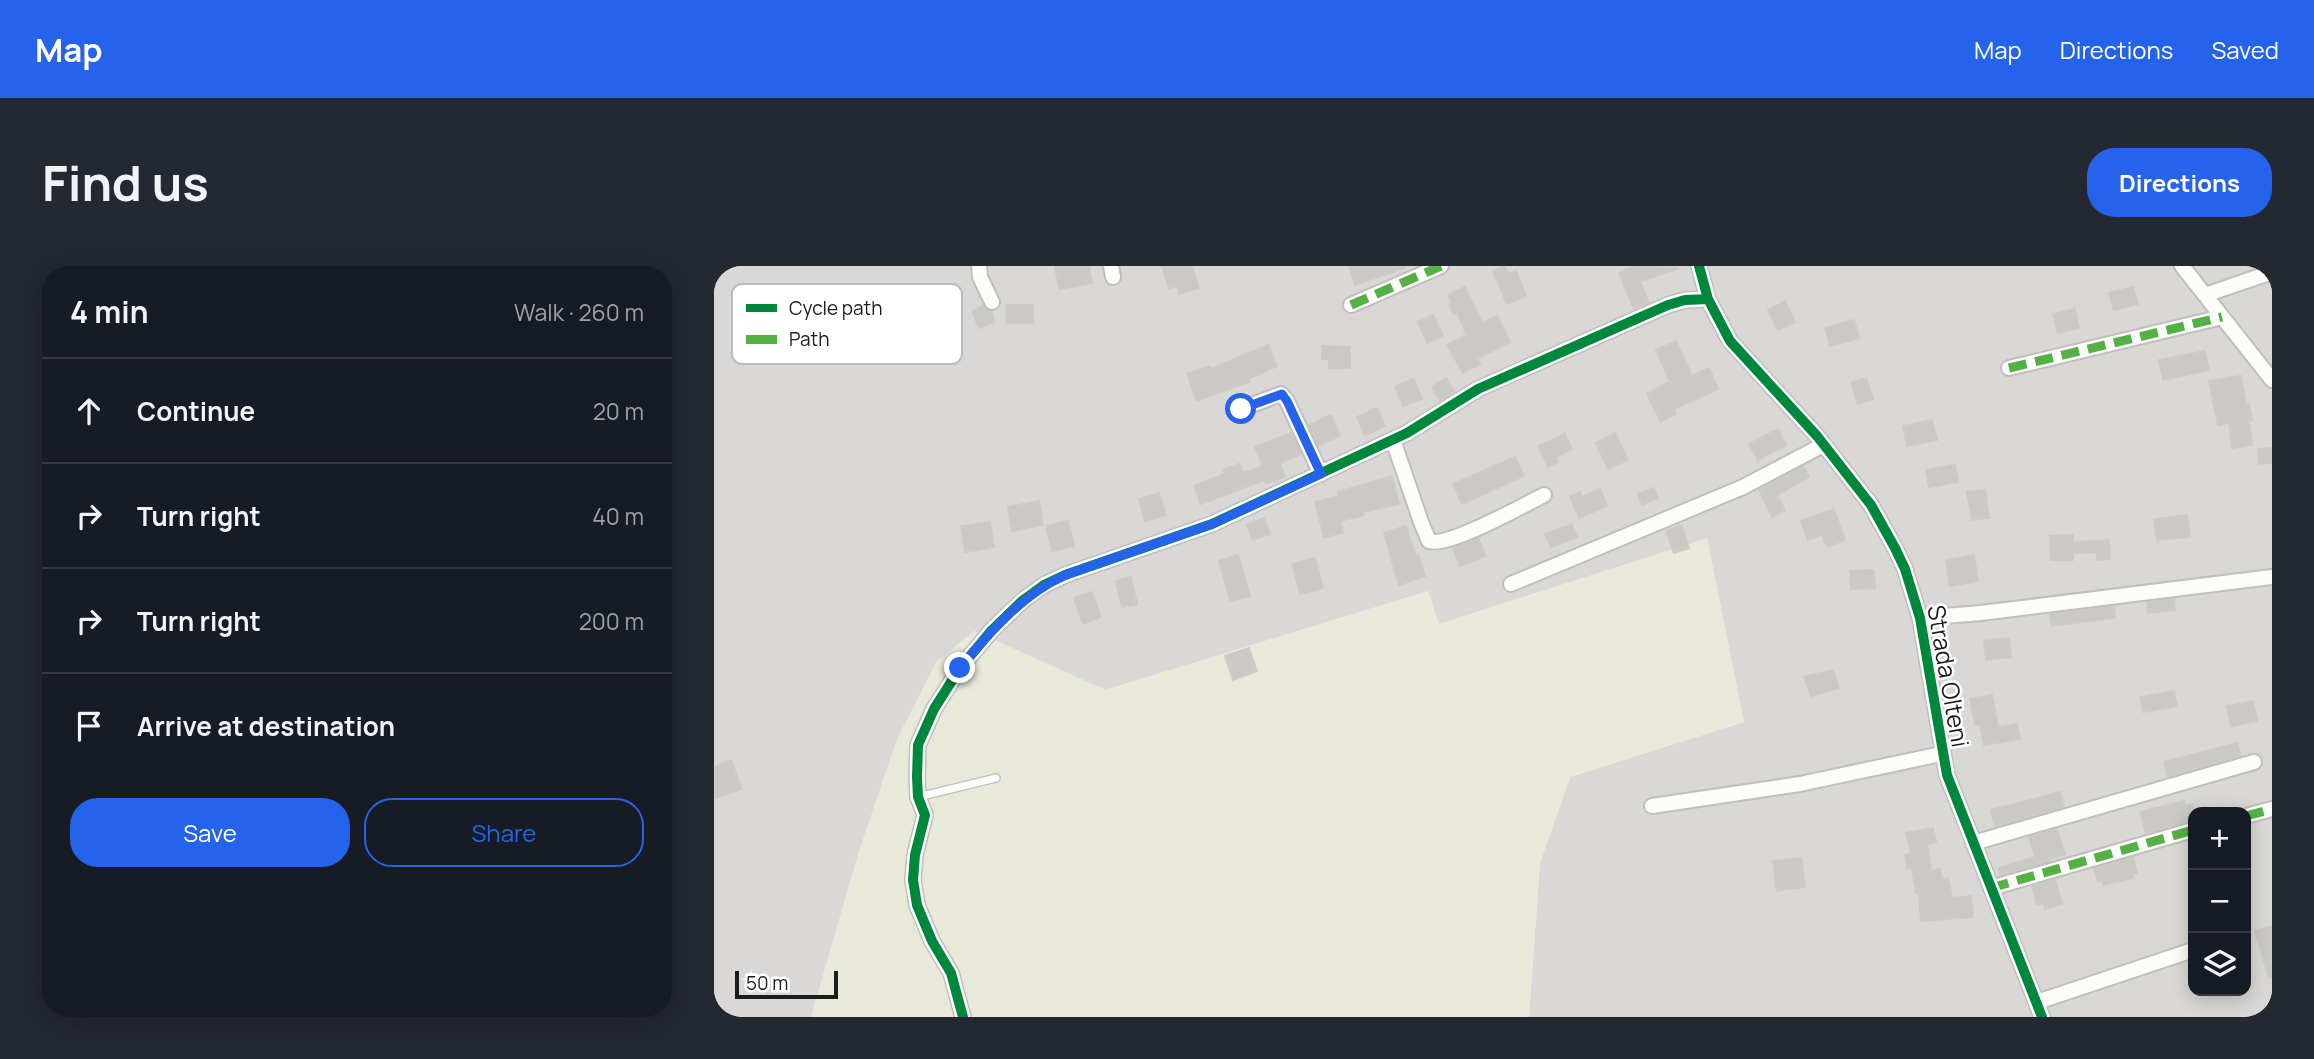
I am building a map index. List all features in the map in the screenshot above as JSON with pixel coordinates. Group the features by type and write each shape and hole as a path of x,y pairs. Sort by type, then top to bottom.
{"street":[{"path":"979,266 980,277 992,302"},
{"path":"1351,305 1441,266"},
{"name":"Strada Olteni","path":"1699,266 1708,299 1730,341 1824,445 1871,505 1905,569 1920,618 1941,754 1947,775 2042,1017"},
{"path":"2182,266 2272,380"},
{"path":"2205,295 2272,272"},
{"path":"962,1017 951,973 932,942 916,905 913,880 915,855 925,815 918,797 918,745 934,709 960,668 992,630 1022,601 1044,585 1065,575 1212,524 1393,440 1478,389 1668,305 1685,300 1708,299"},
{"path":"2009,368 2222,317"},
{"path":"1241,409 1282,394 1321,474"},
{"path":"1393,440 1429,541 1436,543 1457,537 1544,495"},
{"path":"1511,584 1743,487 1824,445"},
{"path":"1920,618 2272,577"},
{"path":"1652,806 1800,784 1941,754"},
{"path":"1973,843 2254,762"},
{"path":"2251,815 2272,809"},
{"path":"1991,888 2188,831"},
{"path":"2036,1002 2188,952"}],"lane":[{"path":"918,797 996,778"}],"shaded area":[{"path":"714,266 2272,266 2272,1017 1529,1017 1540,863 1570,777 1744,722 1707,539 1439,624 1428,591 1105,690 974,631 860,848 811,1017 714,1017"}],"green space":[{"path":"1707,538 1744,722 1570,777 1540,863 1529,1017 811,1017 860,848 897,739 936,662 974,631 1106,690 1428,591 1439,624"}],"building":[{"path":"1055,266 1089,266 1092,283 1059,289"},
{"path":"1162,266 1192,266 1199,288 1179,294 1177,286 1169,288"},
{"path":"1349,266 1404,266 1404,268 1355,285"},
{"path":"1505,266 1509,274 1516,271 1526,296 1507,304 1493,271"},
{"path":"1636,266 1679,268 1640,281 1649,303 1634,309 1619,273"},
{"path":"1465,287 1482,323 1497,316 1510,342 1477,359 1480,364 1463,373 1447,345 1467,335 1457,313 1453,314 1448,295"},
{"path":"2133,287 2138,304 2114,310 2109,293"},
{"path":"1785,301 1795,322 1778,330 1768,310"},
{"path":"1006,305 1033,305 1033,323 1007,323"},
{"path":"983,306 991,311 995,322 979,328 972,311"},
{"path":"2075,309 2079,328 2058,333 2053,314"},
{"path":"1433,315 1443,336 1427,343 1418,322"},
{"path":"1854,320 1859,338 1830,346 1825,328"},
{"path":"1676,341 1692,376 1709,368 1718,389 1674,409 1676,414 1661,422 1647,394 1670,382 1656,350"},
{"path":"1268,345 1277,366 1248,379 1249,382 1197,401 1187,374 1210,366 1211,369"},
{"path":"1322,346 1350,347 1350,368 1329,368 1329,359 1322,359"},
{"path":"2205,351 2209,370 2163,380 2159,360"},
{"path":"2241,376 2246,405 2249,404 2252,420 2249,420 2252,445 2232,448 2229,423 2218,425 2209,381"},
{"path":"1446,378 1454,392 1440,401 1432,387"},
{"path":"1866,378 1873,399 1858,404 1851,383"},
{"path":"1414,379 1422,399 1403,406 1395,386"},
{"path":"1377,408 1385,426 1365,435 1357,417"},
{"path":"1331,415 1340,436 1318,446 1309,425"},
{"path":"1932,420 1937,440 1907,446 1903,426"},
{"path":"1778,429 1786,445 1758,460 1749,444"},
{"path":"1291,433 1301,454 1280,463 1285,477 1266,484 1264,480 1201,504 1194,486 1225,474 1223,470 1239,464 1243,473 1263,466 1255,447"},
{"path":"1615,433 1628,460 1608,469 1596,443"},
{"path":"1565,434 1572,449 1555,457 1558,462 1548,467 1538,446"},
{"path":"2272,448 2272,463 2259,464 2258,449"},
{"path":"1515,457 1524,476 1462,504 1453,484"},
{"path":"1955,465 1958,482 1929,487 1926,470"},
{"path":"1803,466 1809,477 1777,495 1785,510 1772,517 1759,490"},
{"path":"1392,476 1399,504 1363,512 1364,515 1340,521 1343,533 1324,537 1315,502 1339,496 1338,492"},
{"path":"1654,488 1658,498 1642,505 1638,494"},
{"path":"1600,489 1607,506 1579,518 1570,496 1580,492 1582,497"},
{"path":"1985,490 1989,518 1972,520 1967,492"},
{"path":"1159,493 1166,515 1145,521 1139,499"},
{"path":"1039,501 1043,525 1012,531 1008,507"},
{"path":"1834,509 1845,540 1827,547 1822,535 1808,540 1801,521"},
{"path":"2187,515 2190,537 2157,540 2154,519"},
{"path":"1264,518 1270,534 1253,540 1247,525"},
{"path":"1068,521 1074,546 1052,551 1046,526"},
{"path":"990,522 994,547 965,552 961,526"},
{"path":"1572,524 1577,537 1551,547 1545,534"},
{"path":"1682,525 1689,548 1674,553 1666,531"},
{"path":"1406,526 1425,576 1399,585 1384,533"},
{"path":"2073,535 2073,542 2109,540 2110,559 2097,560 2097,552 2073,553 2073,560 2051,560 2050,536"},
{"path":"1478,538 1486,556 1460,566 1453,548"},
{"path":"1238,555 1250,596 1230,601 1219,561"},
{"path":"1974,555 1978,581 1950,586 1946,560"},
{"path":"1315,558 1323,588 1300,594 1292,564"},
{"path":"1874,570 1875,588 1851,589 1850,571"},
{"path":"1131,577 1137,604 1122,607 1116,581"},
{"path":"1092,592 1101,617 1083,624 1074,598"},
{"path":"2174,599 2175,610 2148,613 2147,602"},
{"path":"2114,606 2115,618 2052,626 2050,614"},
{"path":"2009,638 2011,657 1986,660 1984,641"},
{"path":"1249,648 1257,671 1233,680 1225,656"},
{"path":"1833,670 1839,688 1811,696 1804,677"},
{"path":"2174,691 2177,706 2143,712 2140,697"},
{"path":"1992,695 1998,727 2017,724 2020,739 1984,745 1980,725 1975,725 1970,699"},
{"path":"2253,701 2257,721 2231,726 2227,706"},
{"path":"2237,743 2241,756 2167,777 2164,762"},
{"path":"731,760 742,789 714,799 714,767"},
{"path":"2060,792 2064,807 1995,827 1991,810"},
{"path":"2184,801 2185,806 2193,804 2193,807 2188,807 2188,822 2146,834 2140,812"},
{"path":"1933,828 1936,842 1927,844 1931,871 1940,869 1942,879 1948,878 1952,898 1971,896 1973,917 1921,921 1919,893 1916,893 1912,867 1907,868 1905,855 1911,854 1906,833"},
{"path":"2057,829 2065,854 2001,875 1999,868 2035,857 2029,837"},
{"path":"2133,857 2137,873 2132,874 2133,878 2103,885 2102,881 2098,882 2094,868"},
{"path":"1801,858 1805,887 1777,891 1773,861"},
{"path":"2055,880 2062,904 2045,909 2043,903 2037,905 2032,886"},
{"path":"2272,926 2272,978 2269,978 2255,931"}],"marked path":[{"path":"1351,305 1441,266"},
{"path":"2009,368 2222,317"},
{"path":"2251,815 2272,809"},
{"path":"1991,888 2188,831"}],"cycle path":[{"path":"1699,266 1708,299 1730,341 1817,436 1871,505 1905,569 1920,618 1947,775 2042,1017"},
{"path":"963,1017 951,973 932,941 917,905 913,880 915,855 925,815 918,797 918,745 934,709 960,668 992,630 1022,601 1044,585 1065,575 1212,524 1407,433 1478,389 1668,305 1685,300 1708,299"}],"route":[{"path":"960,668 992,630 1022,601 1044,585 1065,575 1212,524 1321,474 1282,394 1241,409"}]}
